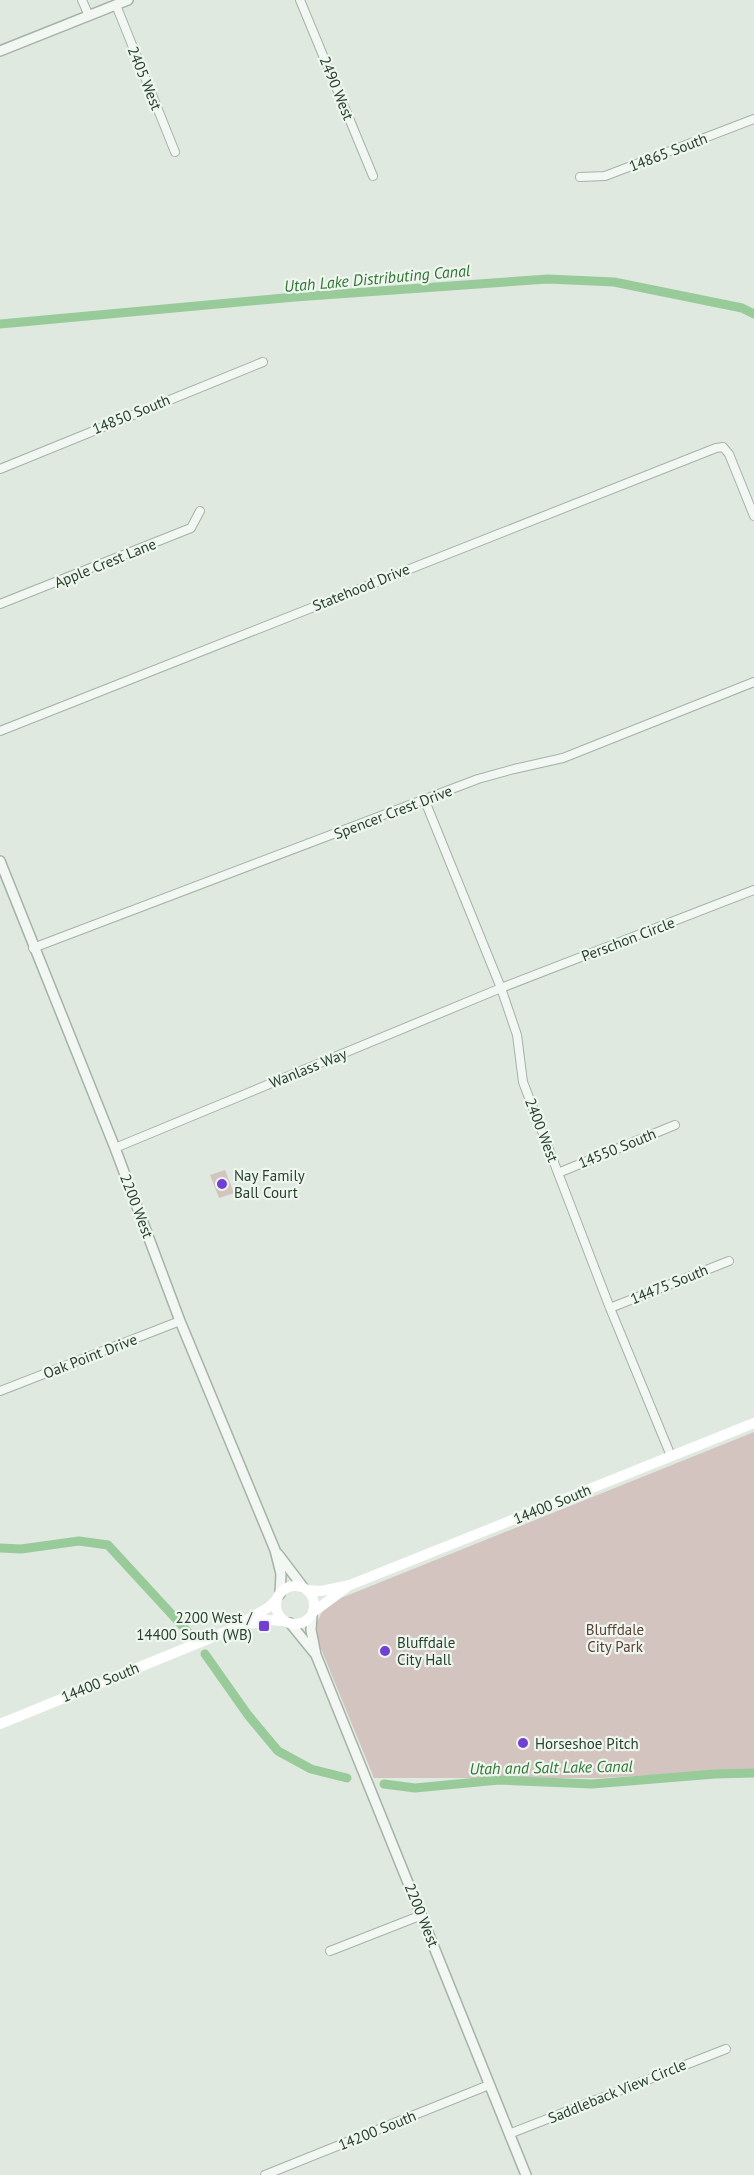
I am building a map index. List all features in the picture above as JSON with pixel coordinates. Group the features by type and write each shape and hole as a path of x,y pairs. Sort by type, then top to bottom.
{"main road":[{"name":"14400 South","path":"305,1588 321,1591 350,1585 754,1423"},
{"name":"14400 South","path":"313,1613 350,1585"},
{"path":"290,1587 305,1588 314,1599 313,1613 303,1623 288,1622 278,1612 278,1597 290,1587"},
{"name":"14400 South","path":"235,1628 278,1597"},
{"name":"14400 South","path":"0,1724 235,1628 266,1620 288,1622"}],"street":[{"path":"82,0 88,16"},
{"path":"0,51 128,0"},
{"name":"2490 West","path":"300,0 373,176"},
{"name":"2405 West","path":"116,5 175,152"},
{"name":"14865 South","path":"580,177 605,176 754,119"},
{"name":"14850 South","path":"0,469 263,362"},
{"name":"Statehood Drive","path":"0,731 699,453 723,447 733,462 754,516"},
{"name":"Apple Crest Lane","path":"0,604 190,528 200,511"},
{"name":"Spencer Crest Drive","path":"33,948 478,779 563,758 754,682"},
{"name":"2400 West","path":"425,801 501,988 517,1035 523,1082 610,1308 671,1456"},
{"name":"2200 West","path":"0,861 115,1148 180,1321 275,1550 281,1574 278,1597"},
{"name":"Perschon Circle","path":"501,988 754,890"},
{"name":"Wanlass Way","path":"115,1148 501,988"},
{"name":"14550 South","path":"558,1173 675,1125"},
{"name":"14475 South","path":"610,1308 729,1261"},
{"name":"Oak Point Drive","path":"0,1391 180,1321"},
{"name":"2200 West","path":"275,1550 305,1588"},
{"name":"2200 West","path":"313,1613 311,1630 316,1655 526,2175"},
{"name":"2200 West","path":"288,1622 316,1655"},
{"path":"330,1951 422,1915"},
{"name":"Saddleback View Circle","path":"509,2134 726,2049"},
{"name":"14200 South","path":"265,2175 489,2085"}],"green space":[{"name":"Nay Family Ball Court","path":"225,1170 234,1193 219,1198 210,1175"},
{"name":"Bluffdale City Park","path":"754,1432 754,1769 600,1778 374,1778 315,1634 322,1612 341,1598"}],"waterway":[{"name":"Utah Lake Distributing Canal","path":"0,324 295,297 548,279 614,282 742,308 754,314"},
{"name":"Utah and Salt Lake Canal","path":"0,1548 21,1549 79,1541 108,1545 188,1632"},
{"name":"Utah and Salt Lake Canal","path":"205,1654 248,1715 278,1751 311,1769 347,1778"},
{"name":"Utah and Salt Lake Canal","path":"384,1784 415,1788 499,1780 592,1784 754,1773"}],"place":[{"name":"Nay Family Ball Court","path":"222,1184"},
{"name":"2200 West / 14400 South (WB)","path":"264,1626"},
{"name":"Bluffdale City Hall","path":"385,1651"},
{"name":"Horseshoe Pitch","path":"523,1743"}]}
